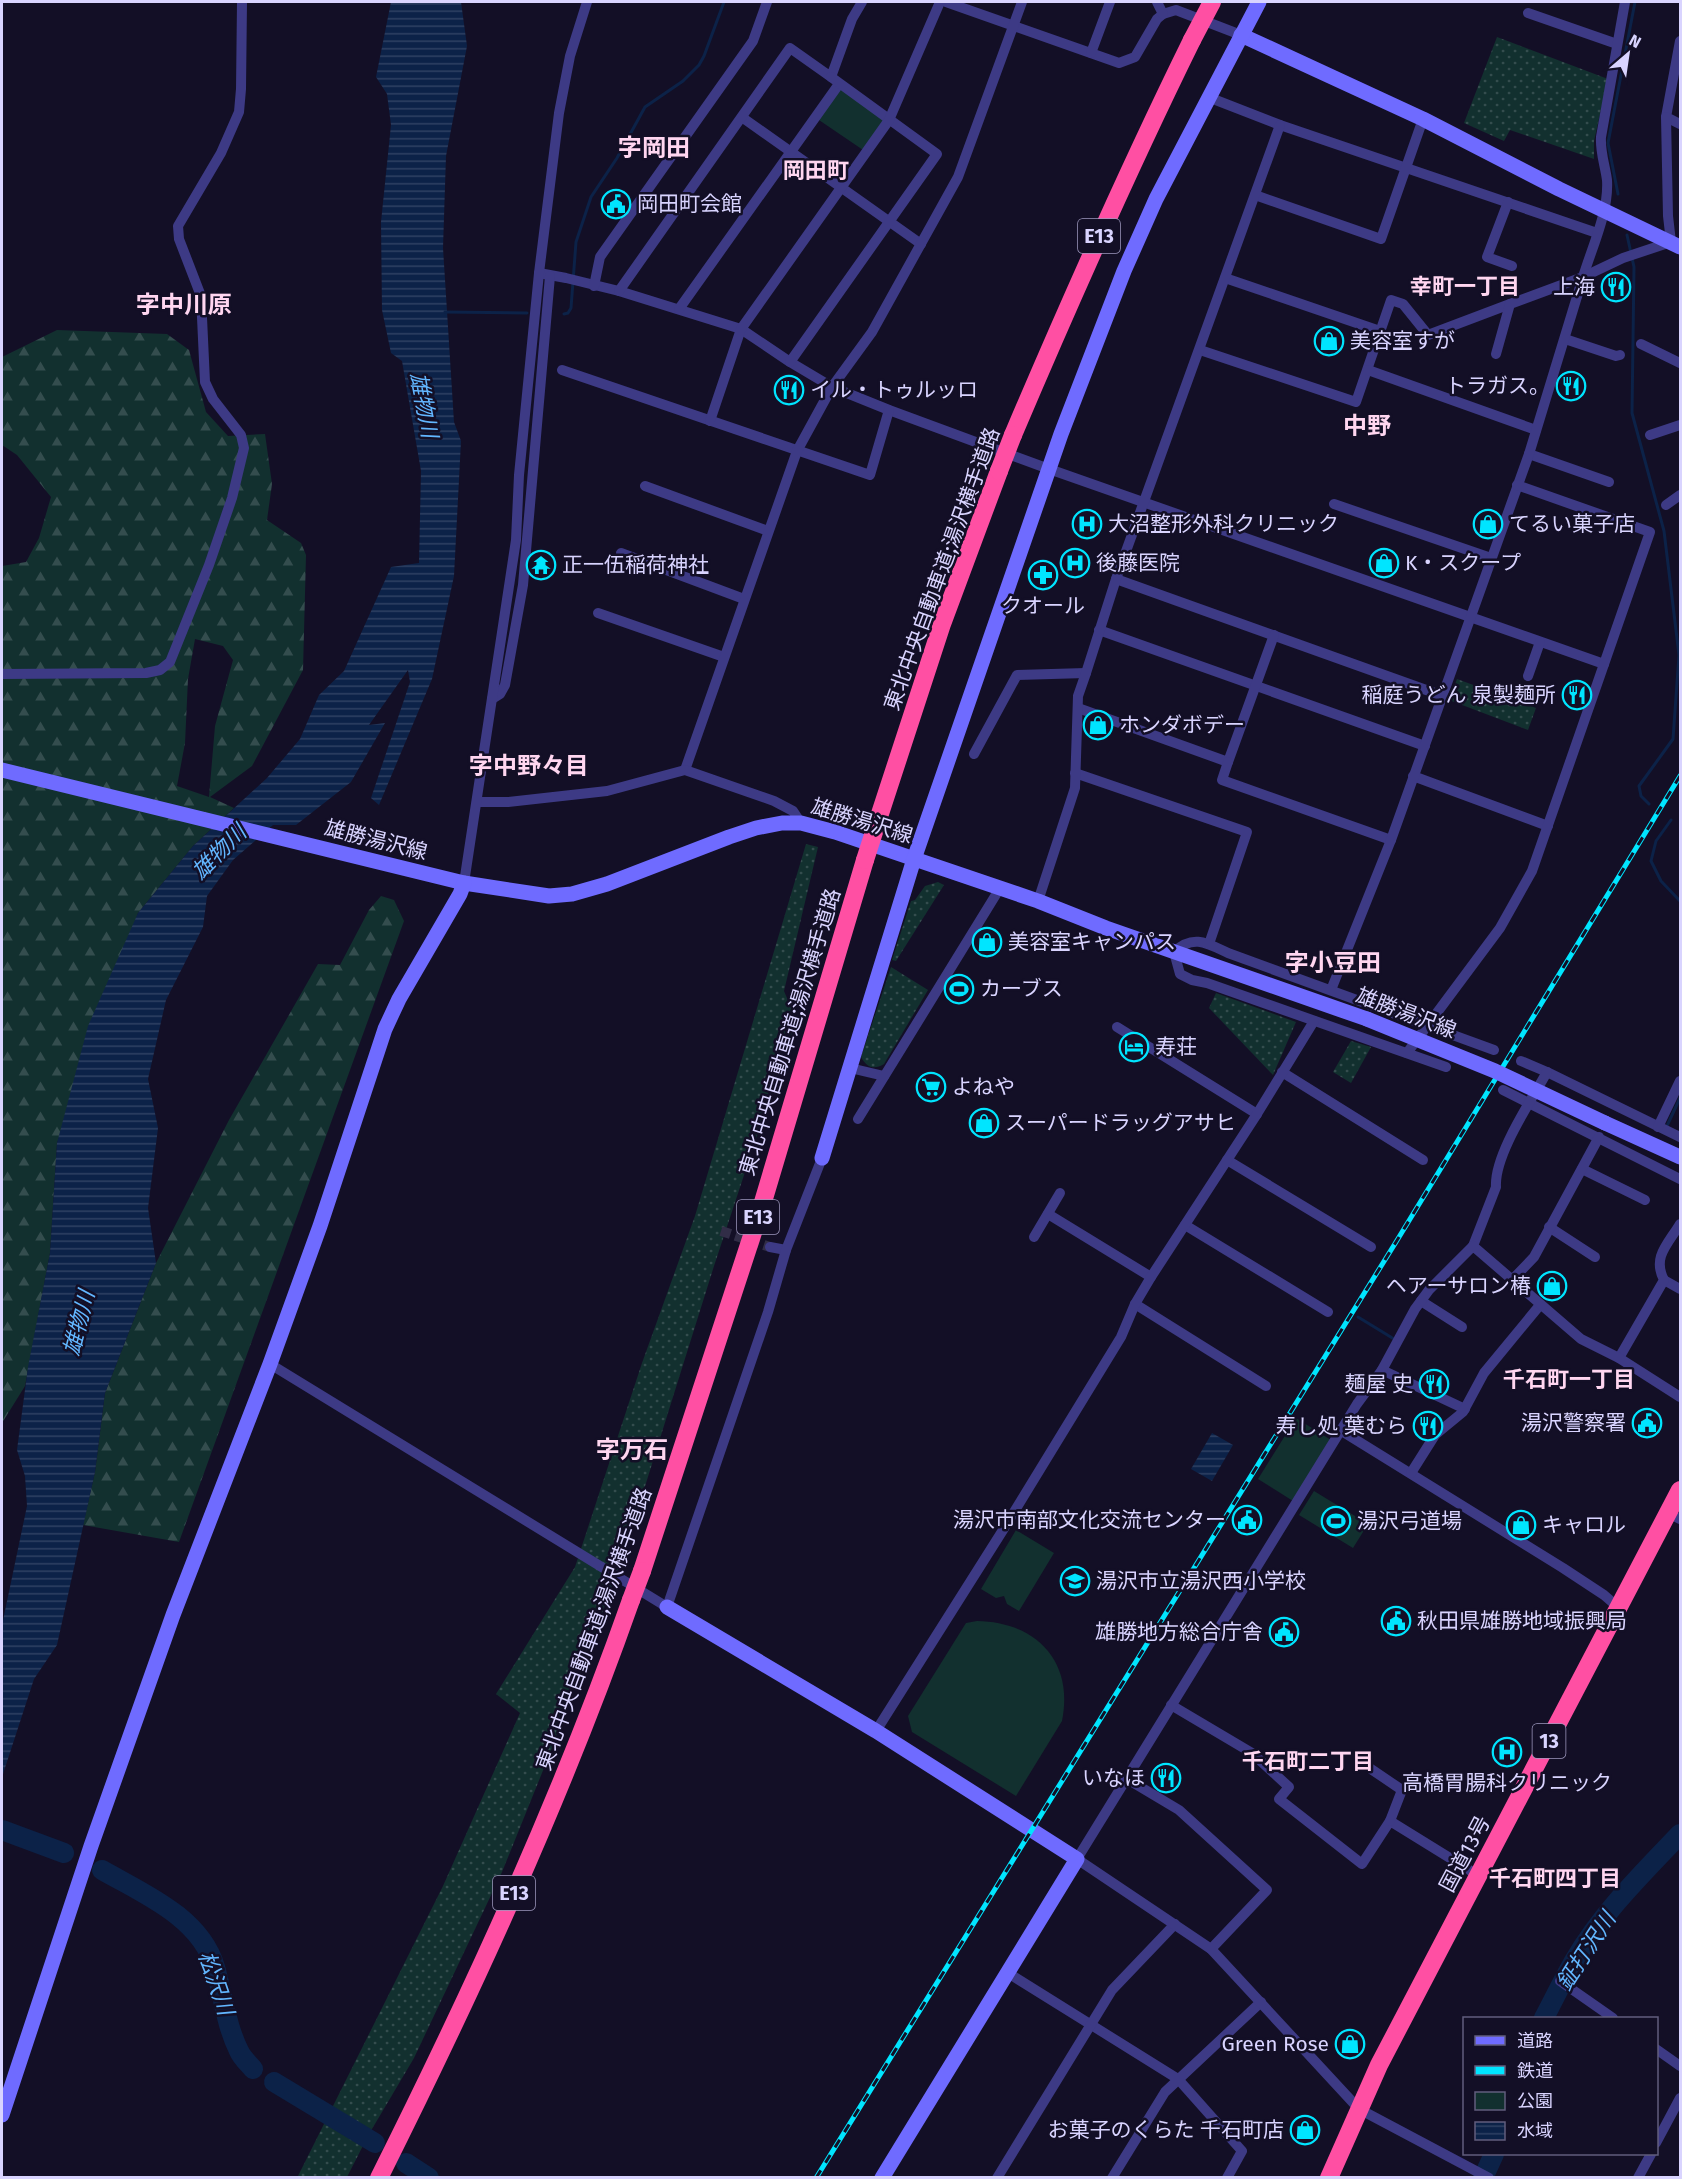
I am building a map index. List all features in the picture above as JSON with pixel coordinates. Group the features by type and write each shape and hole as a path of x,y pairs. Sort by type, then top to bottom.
{"highway":[{"name":"東北中央自動車道;湯沢横手道路","path":"379,2178 436,2064 577,1748 642,1571 763,1202 875,829 942,624 999,471 1075,289 1130,167 1212,2"},
{"name":"国道13号","path":"1329,2178 1359,2109 1479,1876 1619,1608 1674,1516 1680,1490"}],"street":[{"path":"2,674 124,674 160,670 170,662 209,565 232,498 243,448 241,435 213,399 205,382 201,296 179,239 178,226 221,153 238,112 241,89 242,2"},
{"path":"2,2115 91,1846 173,1615 270,1364 320,1226 386,1029 399,999 460,894 464,883 516,540 519,475 544,274 560,112 570,56 587,2"},
{"path":"594,286 600,257 753,41 767,2"},
{"path":"679,309 790,153 835,80 852,19 862,2"},
{"path":"710,421 741,329 889,120 940,2"},
{"path":"946,2 1119,63 1135,57 1157,19 1163,14 1176,10 1242,35 1423,119 1676,244"},
{"path":"685,770 797,451 832,387 872,332 958,177 1022,2"},
{"path":"1091,53 1110,2"},
{"path":"1157,2 1163,14"},
{"path":"667,1607 764,1323 786,1250 822,1158 914,859 1048,469 1124,271 1156,199 1259,2"},
{"path":"1331,990 1391,840 1529,454 1604,210 1607,181 1600,149 1601,138 1625,2"},
{"path":"1528,14 1617,44"},
{"path":"1676,244 1668,216 1666,117 1680,42"},
{"path":"619,291 790,48 937,154 790,362"},
{"path":"1208,98 1280,125 1597,232"},
{"path":"1666,117 1680,124"},
{"path":"742,118 921,244"},
{"path":"1255,195 1381,239 1423,119"},
{"path":"1038,901 1075,788 1078,696 1116,579 1280,125"},
{"path":"1508,202 1487,257 1512,266"},
{"path":"1200,350 1356,402 1391,300 1402,304 1428,335 1583,277 1623,258 1676,244"},
{"path":"544,274 619,291 741,329 832,387 889,410 1048,469 1604,664"},
{"path":"1225,278 1380,331"},
{"path":"1496,354 1510,304"},
{"path":"1565,339 1616,356 1620,355"},
{"path":"1641,344 1680,363"},
{"path":"562,370 870,475 889,410"},
{"path":"1368,370 1536,430"},
{"path":"1650,435 1680,425"},
{"path":"1529,454 1608,482"},
{"path":"1407,1053 1500,927 1532,871 1650,532 1517,485"},
{"path":"645,486 768,531"},
{"path":"1666,505 1680,495"},
{"path":"1334,504 1491,558"},
{"path":"621,553 744,599"},
{"path":"1116,579 1443,696"},
{"path":"598,613 724,657"},
{"path":"1099,630 1425,746"},
{"path":"1274,635 1222,780 1391,840"},
{"path":"1528,676 1540,642"},
{"path":"974,754 1017,675 1086,673"},
{"path":"1078,708 1228,762"},
{"name":"雄勝湯沢線","path":"2,770 464,883 549,896 573,894 608,885 738,834 782,823 801,822 1038,901 1106,928 1367,1019 1495,1071 1680,1157"},
{"path":"477,802 508,802 607,791 685,770 774,801 793,811 801,822"},
{"path":"1075,773 1247,832 1209,944"},
{"path":"1413,776 1548,826"},
{"path":"858,1119 1000,888"},
{"path":"1446,1067 1207,983 1192,980 1180,974 1174,952 1184,943 1191,941 1209,944 1237,957 1494,1050"},
{"path":"876,1731 1121,1337 1135,1304 1151,1277 1257,1114 1314,1021"},
{"path":"1117,1027 1257,1114"},
{"path":"1521,1061 1680,1137"},
{"path":"850,1068 884,1076"},
{"path":"1282,1072 1423,1160"},
{"path":"882,2178 1340,1430 1382,1370 1420,1302 1473,1246 1496,1187 1502,1153 1547,1072"},
{"path":"1658,1127 1680,1081"},
{"path":"1503,1090 1531,1102 1680,1179"},
{"path":"1512,1280 1534,1257 1599,1137"},
{"path":"1227,1160 1371,1247"},
{"path":"1582,1169 1645,1200"},
{"path":"1034,1237 1060,1193"},
{"path":"1048,1214 1151,1277"},
{"path":"1680,1224 1659,1258 1659,1271 1664,1280 1680,1289"},
{"path":"1185,1225 1328,1312"},
{"path":"1549,1227 1595,1257"},
{"path":"1473,1246 1581,1339 1619,1358 1680,1397"},
{"path":"770,1247 786,1250"},
{"path":"1619,1358 1664,1280"},
{"path":"1420,1302 1462,1327"},
{"path":"1135,1304 1266,1386"},
{"path":"1411,1473 1435,1435 1465,1409 1484,1373 1540,1305"},
{"path":"270,1364 403,1444 587,1560 876,1731 1175,1924 1211,1949 1359,2109 1486,2176"},
{"path":"1382,1370 1465,1409"},
{"path":"1340,1430 1563,1568 1605,1595 1619,1608"},
{"path":"1171,1705 1252,1753 1290,1787 1279,1799 1362,1864 1390,1821 1402,1790 1365,1765"},
{"path":"1128,1779 1179,1810 1268,1890 1211,1949"},
{"path":"1390,1821 1479,1876"},
{"path":"998,2178 1112,1990 1175,1924"},
{"path":"1008,1973 1178,2079 1242,2151 1227,2178"},
{"path":"1562,1983 1610,2017"},
{"path":"1112,2178 1165,2092 1261,2002"},
{"path":"1658,2050 1680,2066"},
{"path":"1658,2139 1680,2098"},
{"path":"1638,2178 1650,2155"}],"green space":[{"path":"1497,37 1608,79 1594,141 1594,159 1510,130 1504,141 1464,123"},
{"path":"839,84 889,120 866,152 816,118"},
{"path":"57,330 167,334 189,350 206,412 228,436 265,434 272,484 267,520 301,543 306,555 303,670 252,766 210,797 234,808 193,846 138,913 57,1143 50,1253 25,1386 2,1423 2,566 26,562 39,538 51,497 17,455 2,445 2,357","holes":["195,639 223,646 233,660 215,726 209,797 177,786 185,743 188,679"]},
{"path":"1457,679 1536,708 1528,730 1449,700"},
{"path":"806,844 818,847 784,991 797,1022 778,1072 714,1266 626,1547 567,1711 502,1872 414,2058 369,2134 347,2177 297,2178 443,1886 520,1713 496,1694 575,1567 642,1363 695,1216"},
{"path":"938,882 944,885 896,961 892,960 911,901 915,900 925,886"},
{"path":"381,896 394,900 404,921 179,1542 83,1525 95,1472 105,1393 156,1263 229,1120 318,964 340,965 369,910"},
{"path":"891,967 928,990 884,1064 871,1067 861,1057"},
{"path":"1216,993 1296,1022 1273,1075 1209,1008"},
{"path":"1351,1041 1371,1047 1351,1083 1333,1072"},
{"path":"1296,1418 1331,1440 1293,1501 1258,1479"},
{"name":"湯沢弓道場","path":"1314,1491 1368,1524 1353,1548 1299,1515"},
{"path":"1016,1530 1054,1553 1019,1611 1007,1604 1004,1596 996,1598 981,1589"},
{"path":"977,1621 998,1623 1033,1637 1056,1663 1062,1680 1064,1700 1062,1721 1016,1796 912,1732 908,1716 966,1623"}],"water":[{"name":"雄物川","path":"391,2 461,2 467,46 446,156 443,248 454,422 461,441 454,576 432,679 379,805 371,798 410,682 408,670 369,725 385,723 351,782 296,825 273,825 233,860 207,896 203,927 166,1000 148,1079 158,1128 148,1208 156,1263 105,1393 95,1472 57,1645 34,1679 2,1777 2,1625 27,1506 25,1476 17,1450 28,1367 50,1253 57,1143 88,1026 138,913 193,846 267,778 300,739 319,695 344,671 391,567 419,563 421,471 402,361 391,353 382,310 381,222 391,125 387,94 376,77"},
{"path":"1212,1433 1233,1445 1212,1481 1191,1469"}],"waterway":[{"path":"564,314 568,313 571,308 576,242 591,197 617,158 645,107 683,81 699,65 724,2"},
{"path":"1618,194 1608,143 1635,2"},
{"path":"1627,235 1634,267 1632,413 1664,531 1679,655 1673,739 1639,786 1641,796 1649,804"},
{"path":"445,312 527,313"},
{"path":"1671,820 1656,841 1651,861 1661,881 1680,901"},
{"path":"1666,1128 1680,1098"},
{"path":"1358,1317 1394,1339"},
{"name":"松沢川","path":"2,1830 64,1853"},
{"name":"鉦打沢川","path":"1545,2017 1585,1943 1623,1894 1680,1834"},
{"name":"松沢川","path":"102,1870 169,1909 197,1934 208,1949 215,1967 235,2041 242,2056 253,2069"},
{"name":"松沢川","path":"274,2082 375,2143"},
{"name":"鉦打沢川","path":"1483,2178 1494,2155"},
{"name":"松沢川","path":"406,2163 429,2178"}],"tunnel":[{"path":"721,1231 770,1247"}],"railway":[{"path":"816,2178 1396,1242 1680,776"}],"place":[{"name":"岡田町会館","path":"616,204"},
{"name":"上海","path":"1616,287"},
{"name":"美容室すが","path":"1329,341"},
{"name":"トラガス。","path":"1571,386"},
{"name":"イル・トゥルッロ","path":"789,390"},
{"name":"大沼整形外科クリニック","path":"1087,524"},
{"name":"てるい菓子店","path":"1488,524"},
{"name":"後藤医院","path":"1075,563"},
{"name":"K・スクープ","path":"1384,563"},
{"name":"正一伍稲荷神社","path":"541,565"},
{"name":"クオール","path":"1043,575"},
{"name":"稲庭うどん 泉製麺所","path":"1577,695"},
{"name":"ホンダボデー","path":"1098,725"},
{"name":"美容室キャンパス","path":"987,942"},
{"name":"カーブス","path":"959,989"},
{"name":"寿荘","path":"1134,1047"},
{"name":"よねや","path":"931,1087"},
{"name":"スーパードラッグアサヒ","path":"984,1123"},
{"name":"ヘアーサロン椿","path":"1552,1286"},
{"name":"麺屋 史","path":"1434,1384"},
{"name":"湯沢警察署","path":"1647,1423"},
{"name":"寿し処 葉むら","path":"1428,1426"},
{"name":"湯沢市南部文化交流センター","path":"1247,1520"},
{"name":"湯沢弓道場","path":"1336,1521"},
{"name":"キャロル","path":"1521,1525"},
{"name":"湯沢市立湯沢西小学校","path":"1075,1581"},
{"name":"秋田県雄勝地域振興局","path":"1396,1621"},
{"name":"雄勝地方総合庁舎","path":"1284,1632"},
{"name":"高橋胃腸科クリニック","path":"1507,1752"},
{"name":"いなほ","path":"1166,1778"},
{"name":"Green Rose","path":"1350,2044"},
{"name":"お菓子のくらた 千石町店","path":"1305,2130"}],"district":[{"name":"字岡田","path":"654,148"},
{"name":"岡田町","path":"816,170"},
{"name":"幸町一丁目","path":"1465,286"},
{"name":"字中川原","path":"184,305"},
{"name":"中野","path":"1367,426"},
{"name":"字中野々目","path":"529,766"},
{"name":"字小豆田","path":"1333,963"},
{"name":"千石町一丁目","path":"1569,1379"},
{"name":"字万石","path":"632,1450"},
{"name":"千石町二丁目","path":"1308,1761"},
{"name":"千石町四丁目","path":"1555,1878"}]}
